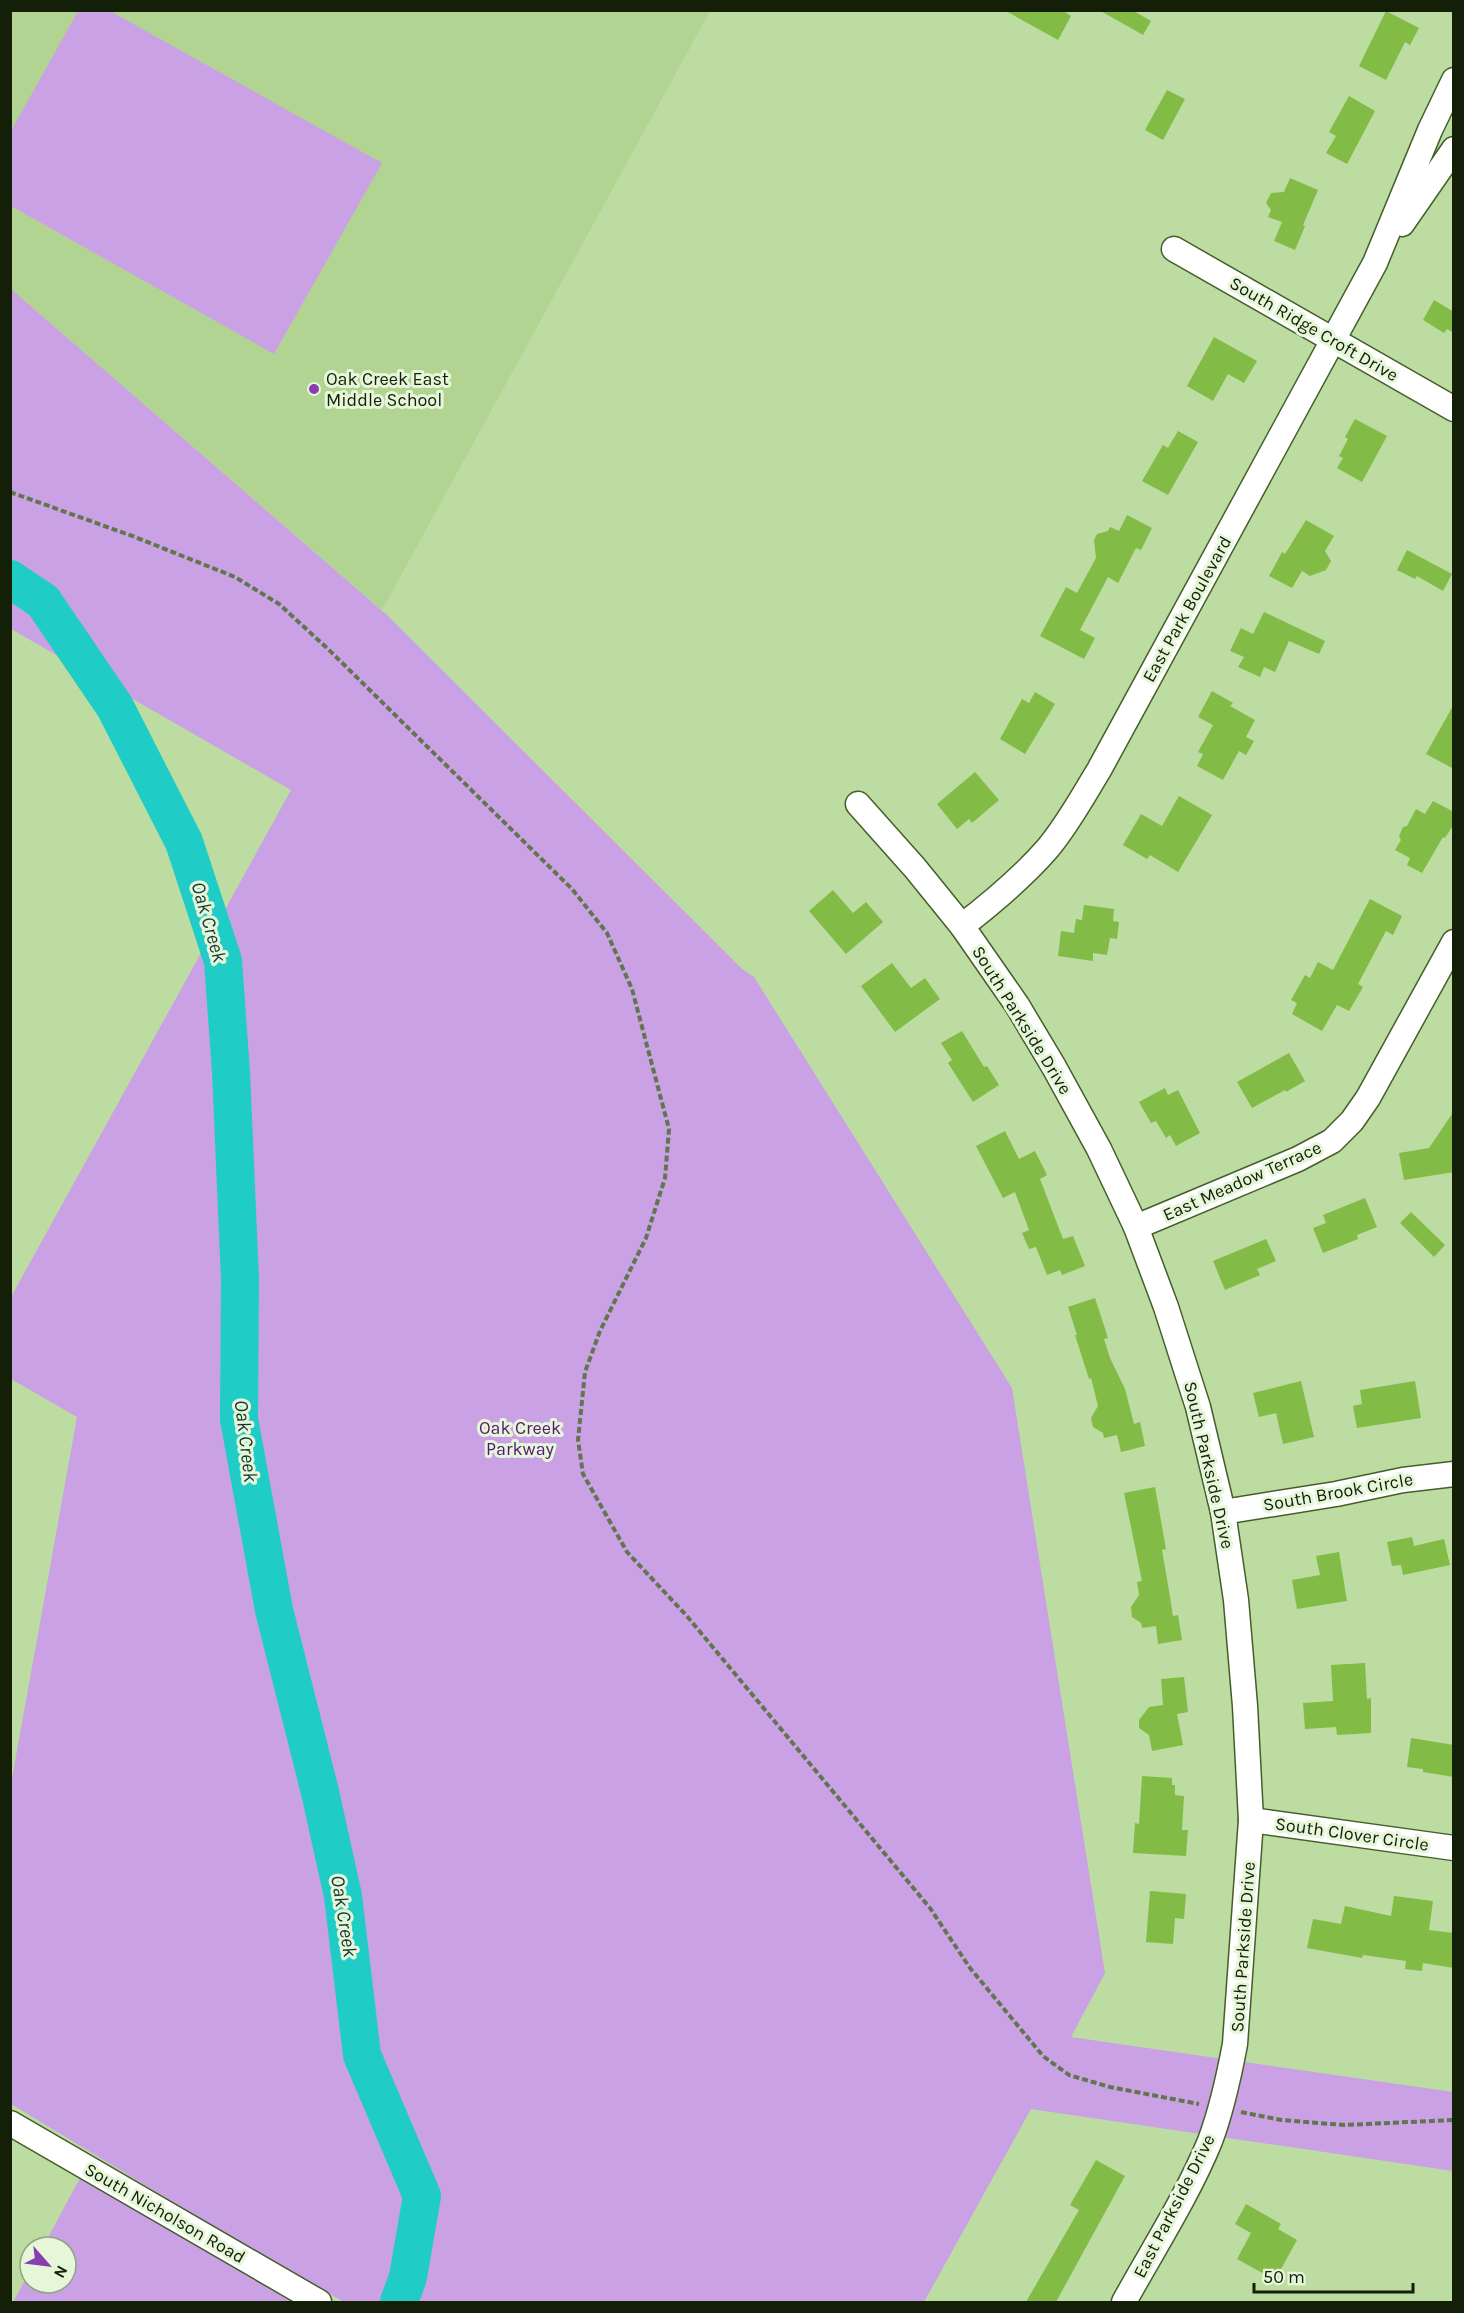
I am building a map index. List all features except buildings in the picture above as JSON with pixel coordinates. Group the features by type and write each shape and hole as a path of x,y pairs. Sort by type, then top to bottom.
{"street":[{"name":"East Park Boulevard","path":"962,926 1020,877 1049,846 1076,809 1376,263 1430,130 1454,80"},
{"name":"East Park Boulevard","path":"1376,263 1454,149"},
{"name":"South Ridge Croft Drive","path":"1174,249 1454,409"},
{"name":"South Parkside Drive","path":"858,804 915,868 962,926 1017,1005 1054,1067 1099,1149 1136,1227 1166,1307 1198,1407 1223,1512 1236,1600 1251,1820 1239,2008 1230,2074 1221,2109"},
{"name":"East Meadow Terrace","path":"1136,1227 1298,1159 1332,1141 1352,1121 1368,1098 1454,942"},
{"name":"South Brook Circle","path":"1223,1512 1336,1494 1403,1480 1454,1474"},
{"name":"South Clover Circle","path":"1251,1820 1454,1848"},
{"name":"East Parkside Drive","path":"1124,2302 1202,2159 1221,2109"},
{"name":"South Nicholson Road","path":"10,2123 319,2302"}],"path":[{"path":"10,492 135,537 235,577 279,604 328,649 572,889 607,933 632,989 669,1129 665,1178 646,1238 600,1331 585,1372 578,1440 583,1474 627,1552 686,1615 930,1908 970,1968 1043,2056 1069,2075 1110,2087 1281,2120 1344,2125 1454,2120"}],"shaded area":[{"name":"Oak Creek East Middle School","path":"11,11 710,11 382,610 11,289"}],"green space":[{"path":"78,11 110,11 382,163 274,354 11,206 11,131"},
{"name":"Oak Creek Parkway","path":"11,289 387,615 742,969 754,977 1012,1388 1105,1973 1071,2037 1453,2092 1453,2171 1031,2109 924,2302 344,2302 239,2242 11,2104 11,1784 77,1417 11,1379 11,1297 291,790 11,629"},
{"path":"81,2176 292,2302 13,2302 18,2293 18,2295 78,2295 78,2235 49,2235"}],"waterway":[{"name":"Oak Creek","path":"10,579 43,601 115,707 184,842 223,961 231,1072 240,1279 239,1419 274,1610 320,1792 343,1896 362,2055 422,2196 408,2277 399,2302"}],"place":[{"name":"Oak Creek East Middle School","path":"314,389"}]}
